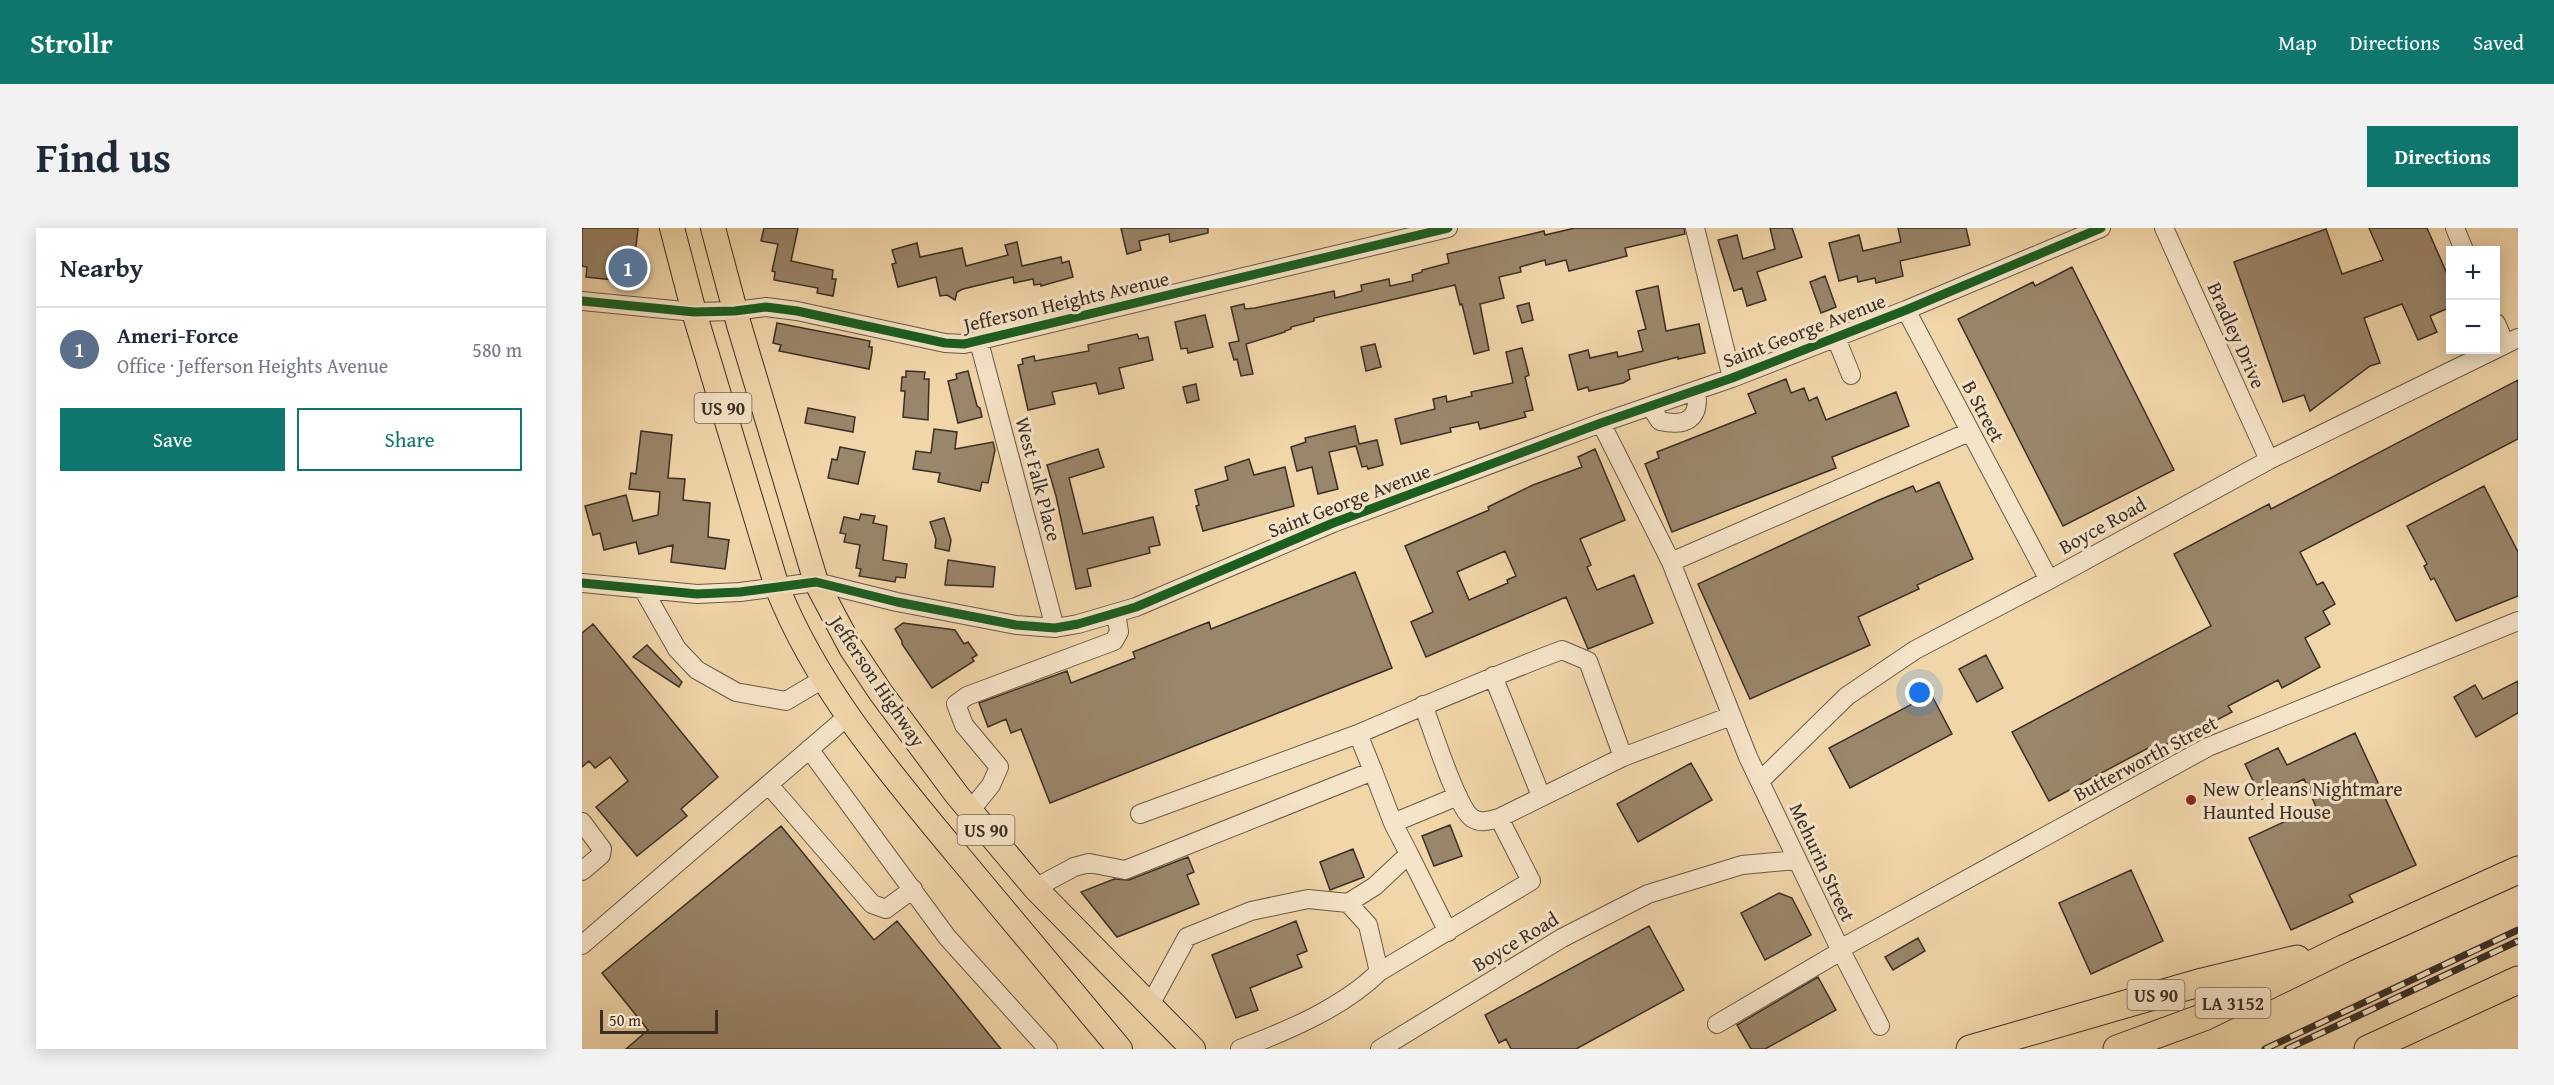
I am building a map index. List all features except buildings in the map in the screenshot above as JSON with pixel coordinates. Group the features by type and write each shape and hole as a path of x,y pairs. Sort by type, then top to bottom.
{"highway":[{"name":"US 90","path":"1970,1049 2202,982 2345,948 2518,870"},
{"name":"LA 3152","path":"2117,1049 2204,1017 2345,948"},
{"path":"2368,1049 2518,980"}],"main road":[{"name":"Jefferson Highway","path":"672,228 694,312 777,587 791,623 823,679 899,786 1120,1049"},
{"name":"Jefferson Highway","path":"713,228 735,311 816,582 851,648 881,693 970,810 1035,888 1193,1049"},
{"path":"1006,914 1035,888"}],"street":[{"name":"Jefferson Heights Avenue","path":"582,301 694,312 735,311 766,307 797,311 945,343 979,342 1448,228"},
{"path":"1695,228 1732,378"},
{"name":"Saint George Avenue","path":"582,583 697,594 816,582 897,602 1016,625 1055,628 1078,624 1136,607 1333,523 1836,338 2101,228"},
{"name":"Bradley Drive","path":"2164,228 2269,460"},
{"path":"2455,228 2462,246"},
{"name":"B Street","path":"1906,310 2049,580"},
{"path":"1836,338 1851,375"},
{"name":"West Falk Place","path":"979,342 1055,628"},
{"name":"Boyce Road","path":"1760,781 1847,696 1915,650 2269,460 2503,345"},
{"path":"1650,406 1660,421 1678,425 1691,419 1698,404 1696,390"},
{"name":"Mehurin Street","path":"1601,423 1671,562 1731,716 1760,781 1840,950 1880,1026"},
{"path":"1671,562 1970,432"},
{"path":"643,589 677,650 697,670 736,692 786,700 823,679"},
{"path":"970,810 992,785 999,767 964,725 956,704 967,696 1114,641 1119,632 1116,613"},
{"name":"Butterworth Street","path":"1717,1024 1840,950 2208,747 2518,621"},
{"path":"1140,814 1358,734 1493,676 1562,650 1588,661 1623,757"},
{"path":"1493,676 1541,796"},
{"path":"1423,705 1458,796 1470,817 1480,822 1499,818 1623,757 1731,716"},
{"path":"582,945 848,716"},
{"path":"1358,734 1393,823 1448,932"},
{"path":"809,749 947,937 1048,1049"},
{"path":"1035,888 1074,867 1089,863 1125,870 1372,771"},
{"path":"769,785 872,904 886,909 913,889"},
{"path":"1393,823 1458,796"},
{"path":"1240,1049 1284,1032 1359,991 1379,972 1531,882 1499,818"},
{"path":"582,822 602,849 601,855 582,871"},
{"path":"1149,1005 1187,937 1251,911 1274,906 1308,899 1348,903 1375,886 1409,854"},
{"name":"Boyce Road","path":"1380,1049 1562,939 1648,894 1742,865 1797,860"},
{"path":"1348,903 1368,925 1379,972"}],"railway":[{"path":"2265,1049 2518,930"},
{"path":"2287,1049 2518,941"}],"cycle path":[{"path":"582,301 694,312 735,311 766,307 797,311 945,343 964,344 1448,228"},
{"path":"582,583 697,594 740,592 816,582 897,602 1016,625 1055,628 1078,624 1136,607 1333,523 1601,423 1732,378 1906,310 2101,228"}],"place":[{"name":"Ameri-Force","path":"628,268"},
{"name":"New Orleans Nightmare Haunted House","path":"2191,800"}]}
